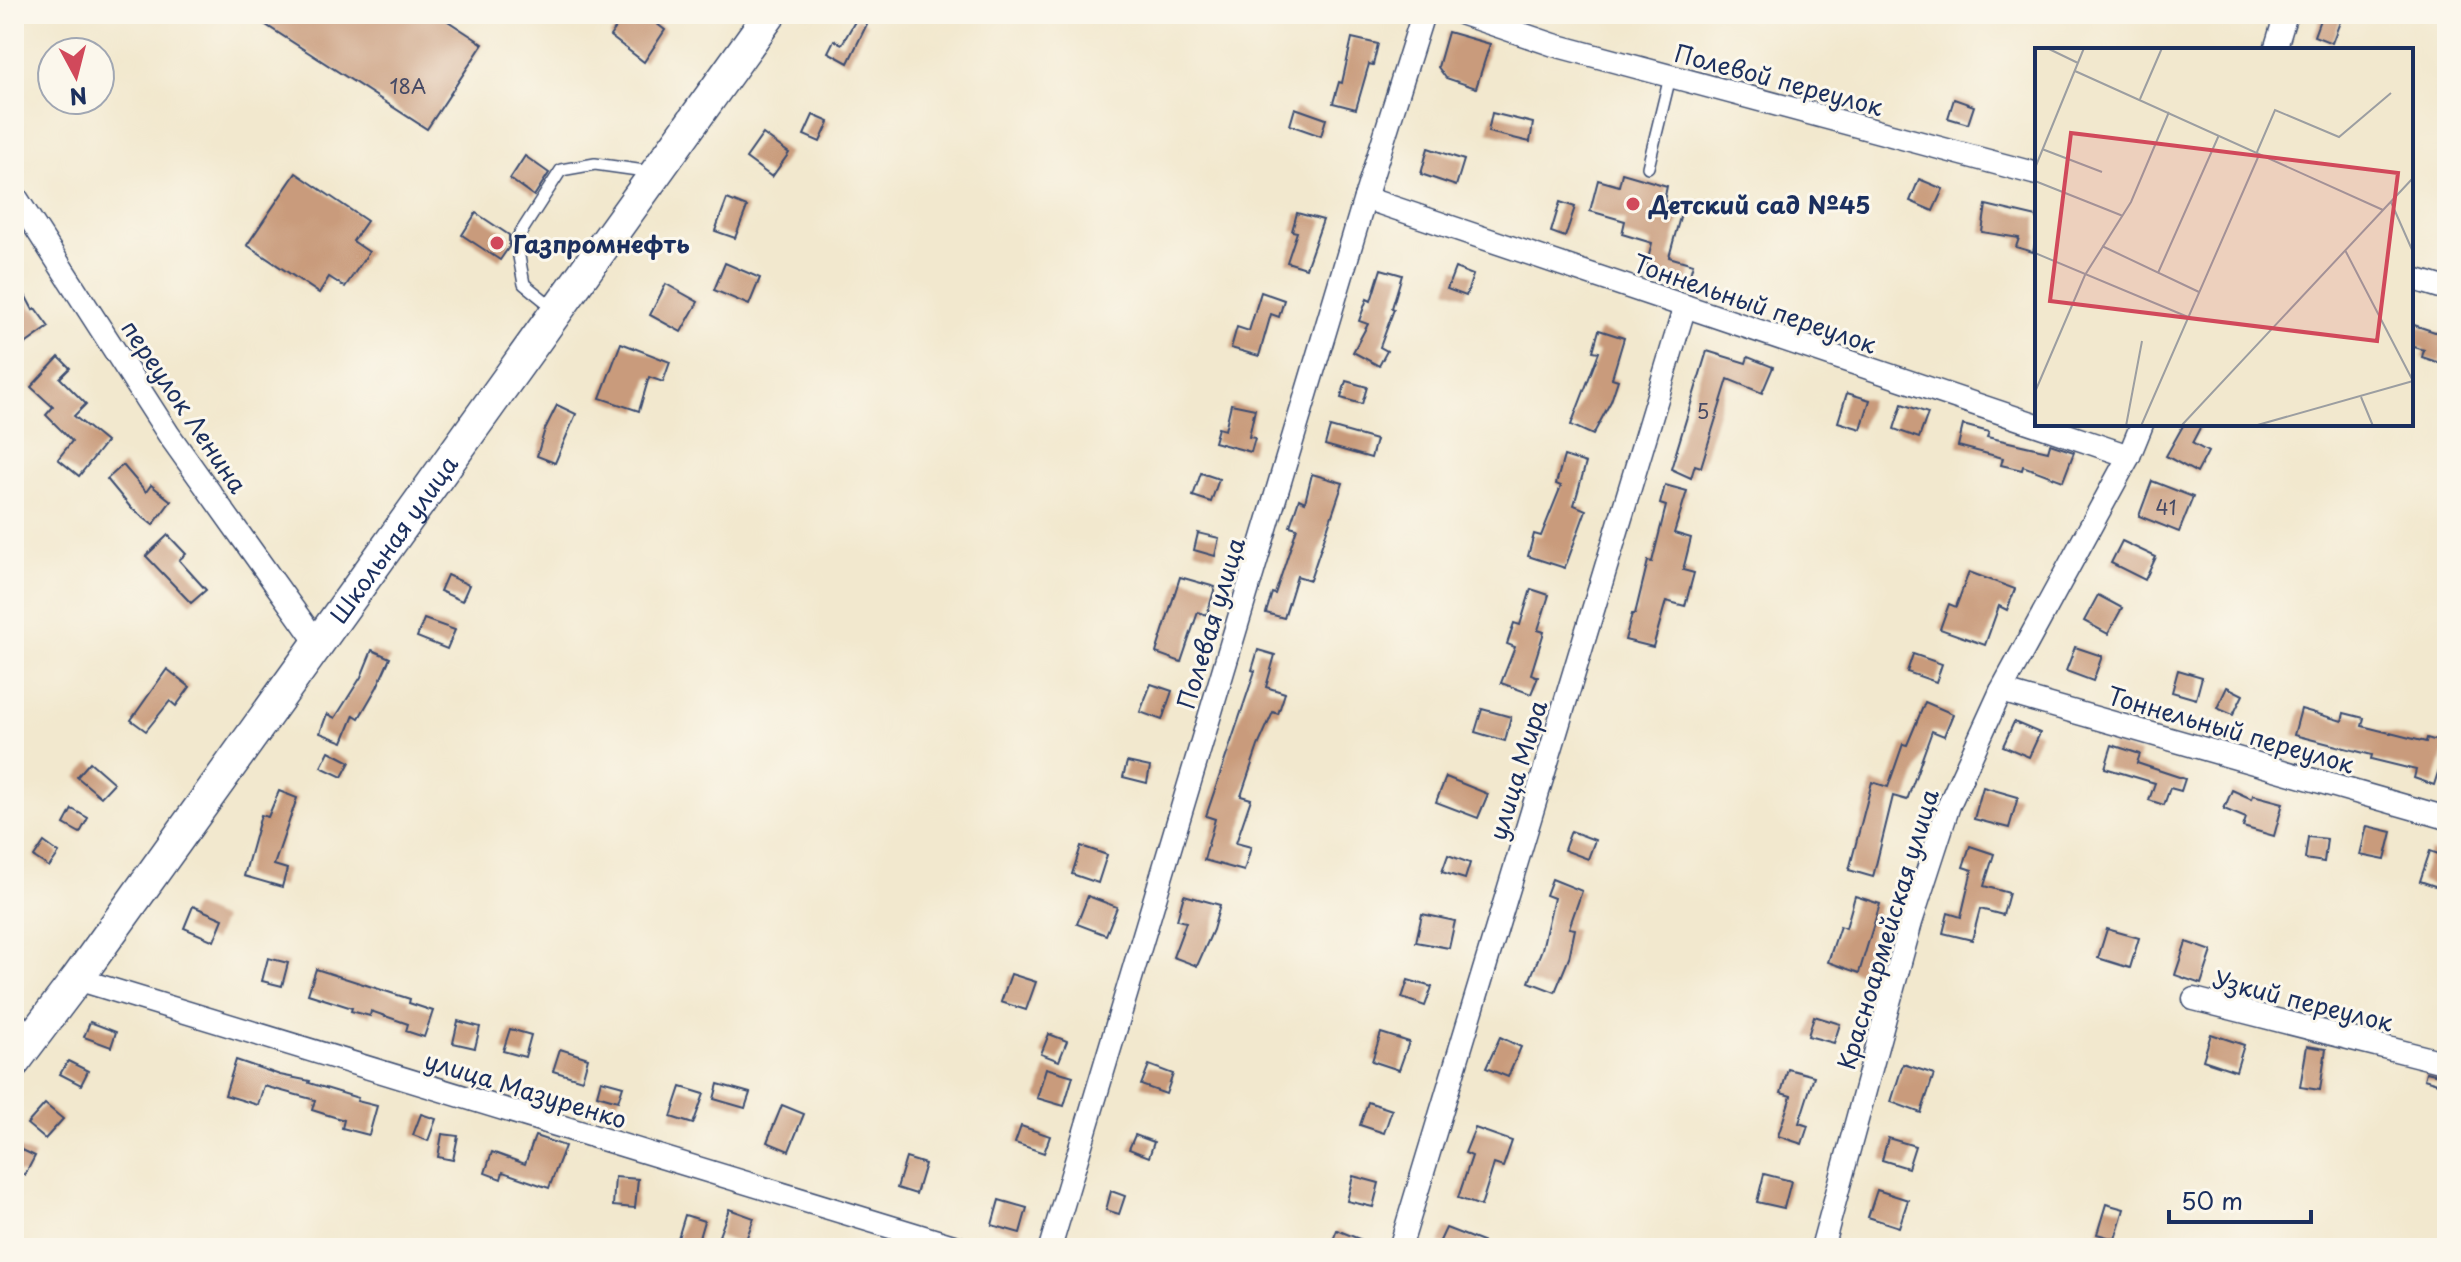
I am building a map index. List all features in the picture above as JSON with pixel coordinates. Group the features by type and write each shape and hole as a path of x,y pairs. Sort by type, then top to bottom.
{"main road":[{"name":"Школьная улица","path":"19,1041 77,979 770,14"}],"street":[{"name":"Полевая улица","path":"1050,1248 1423,14"},
{"name":"Полевой переулок","path":"1463,14 1554,45 2035,173"},
{"path":"2276,48 2286,14"},
{"name":"переулок Ленина","path":"14,194 169,435 318,644"},
{"name":"Тоннельный переулок","path":"1365,198 2035,424"},
{"path":"2413,279 2447,289"},
{"name":"улица Мира","path":"1400,1248 1685,306"},
{"name":"Тоннельный переулок","path":"2040,426 2129,456"},
{"name":"Красноармейская улица","path":"1822,1248 1911,922 1949,805 2001,691 2129,456 2141,426"},
{"name":"Тоннельный переулок","path":"2001,691 2447,818"},
{"name":"улица Мазуренко","path":"77,979 960,1248"},
{"name":"Узкий переулок","path":"2194,999 2447,1063"}],"lane":[{"path":"1648,167 1670,77"},
{"path":"557,311 524,284 516,240 561,170 595,164 656,173"}],"building":[{"path":"249,14 437,14 483,44 427,129"},
{"path":"626,14 644,14 665,30 644,62 610,36"},
{"path":"2322,14 2343,14 2332,43 2314,36"},
{"path":"857,18 867,24 848,63 828,52 834,40 842,44"},
{"path":"1448,32 1490,44 1476,88 1446,78 1438,67"},
{"path":"1352,38 1378,44 1356,109 1333,103 1339,82 1342,83"},
{"path":"1954,99 1974,106 1968,124 1948,118"},
{"path":"1295,108 1326,119 1321,136 1290,125"},
{"path":"1492,113 1533,123 1530,142 1488,132"},
{"path":"813,115 829,122 820,142 804,135"},
{"path":"763,134 789,153 772,177 746,158"},
{"path":"1428,148 1464,160 1456,186 1421,174"},
{"path":"525,156 549,173 534,196 510,179"},
{"path":"296,173 367,221 353,241 369,252 345,287 329,277 319,293 247,245"},
{"name":"Детский сад №45","path":"1622,173 1667,186 1664,201 1683,206 1669,257 1693,264 1687,285 1645,271 1652,243 1622,234 1625,221 1590,211 1598,180 1619,186"},
{"path":"1919,179 1943,189 1933,211 1910,201"},
{"path":"727,199 747,207 735,238 715,231"},
{"path":"1560,202 1575,207 1565,237 1551,232"},
{"path":"1986,205 2035,217 2033,252 2016,247 2019,238 1982,232"},
{"path":"476,213 509,235 509,247 500,260 462,235"},
{"path":"1297,213 1323,220 1306,268 1287,262 1297,232 1292,231"},
{"path":"725,263 760,278 749,305 714,290"},
{"path":"1455,268 1473,275 1466,296 1447,289"},
{"path":"1381,269 1402,275 1380,347 1387,351 1379,366 1353,352 1368,324 1359,321 1367,299 1371,301"},
{"path":"14,274 33,310 35,308 49,327 21,347 14,337"},
{"path":"666,284 698,302 681,332 650,315"},
{"path":"1261,292 1284,300 1279,317 1271,314 1259,356 1231,348 1237,327 1249,331"},
{"path":"2413,325 2447,336 2440,363 2422,357 2424,350 2413,347"},
{"path":"1599,330 1624,338 1612,378 1618,380 1593,435 1571,425 1599,352 1593,351"},
{"path":"621,343 670,362 663,382 649,377 639,411 600,398"},
{"path":"1707,351 1746,363 1748,357 1773,367 1762,393 1728,379 1701,467 1695,465 1691,478 1671,469"},
{"path":"59,357 70,368 60,378 86,404 74,416 106,442 79,476 58,459 72,441 46,415 53,407 31,387"},
{"path":"1346,381 1367,387 1362,404 1341,398"},
{"path":"1847,393 1870,400 1861,429 1838,422"},
{"path":"1231,404 1255,409 1249,437 1255,438 1251,452 1214,442 1218,428 1225,430"},
{"path":"1902,404 1928,413 1919,438 1894,429"},
{"path":"557,405 576,414 555,463 537,456 545,429"},
{"path":"1963,425 1989,432 1987,437 2048,451 2050,444 2074,452 2063,481 2023,466 2022,470 2001,465 2003,458 1958,446"},
{"path":"2183,426 2201,426 2192,443 2208,452 2197,473 2166,456"},
{"path":"1330,427 1376,440 1371,458 1325,445"},
{"path":"1564,456 1586,463 1574,505 1586,510 1565,568 1528,556 1534,534 1541,536 1561,486 1556,484"},
{"path":"123,465 146,492 151,485 171,501 153,525 131,508 107,479"},
{"path":"1201,473 1219,479 1211,502 1193,496"},
{"path":"1312,474 1343,483 1310,580 1297,576 1284,618 1266,613 1297,528 1290,526 1299,499 1305,502"},
{"path":"2152,481 2193,497 2179,532 2139,516"},
{"path":"1665,485 1687,491 1674,533 1691,538 1683,570 1694,573 1685,606 1666,601 1653,647 1625,640 1648,561 1652,562 1666,506 1660,504"},
{"path":"1198,533 1219,538 1215,556 1194,550"},
{"path":"168,535 186,554 179,560 206,590 191,603 146,556"},
{"path":"2122,541 2156,557 2145,580 2111,563"},
{"path":"1969,572 2015,589 2007,610 1999,606 1985,645 1940,629 1949,604 1956,607"},
{"path":"447,575 469,585 462,601 440,591"},
{"path":"1180,577 1215,587 1207,615 1198,612 1181,662 1156,653"},
{"path":"1531,589 1549,595 1538,630 1544,632 1531,674 1538,677 1531,694 1501,683 1515,647 1507,644 1514,623 1520,625"},
{"path":"2098,595 2122,608 2108,634 2084,621"},
{"path":"424,619 455,630 447,649 417,637"},
{"path":"2075,647 2102,656 2093,681 2066,671"},
{"path":"372,650 390,658 359,718 354,715 343,742 320,733 327,714 335,718 361,677"},
{"path":"1258,650 1275,655 1266,687 1285,693 1278,714 1273,712 1258,746 1241,796 1251,799 1236,843 1251,847 1244,871 1204,860 1215,819 1206,816 1255,671 1252,670"},
{"path":"1913,654 1942,664 1936,682 1907,672"},
{"path":"167,669 190,687 176,706 170,701 146,731 131,720"},
{"path":"2178,670 2202,677 2196,699 2172,692"},
{"path":"1151,684 1172,691 1162,720 1140,712"},
{"path":"2227,687 2243,695 2233,715 2217,708"},
{"path":"1925,702 1953,714 1944,736 1932,731 1907,800 1893,796 1873,877 1849,870 1872,782 1888,787 1903,744 1907,745"},
{"path":"1482,709 1511,717 1505,741 1475,732"},
{"path":"2301,709 2342,721 2344,713 2364,718 2362,726 2447,744 2434,785 2414,778 2416,770 2294,735"},
{"path":"2014,722 2040,733 2029,757 2003,746"},
{"path":"2112,745 2140,754 2137,763 2185,779 2181,791 2170,788 2164,805 2149,800 2155,783 2105,768"},
{"path":"329,751 350,762 342,777 321,767"},
{"path":"90,762 114,783 101,797 77,777"},
{"path":"1127,762 1150,767 1147,783 1123,777"},
{"path":"1446,777 1488,794 1478,818 1436,802"},
{"path":"1983,787 2018,797 2009,828 1974,819"},
{"path":"2232,790 2252,799 2253,795 2283,803 2274,836 2243,827 2246,818 2224,809"},
{"path":"279,791 297,798 274,865 287,869 282,887 244,876 261,815 268,817"},
{"path":"72,809 88,818 80,833 64,824"},
{"path":"2367,826 2392,832 2385,860 2360,855"},
{"path":"1571,831 1595,840 1588,859 1564,850"},
{"path":"2308,837 2327,839 2324,862 2305,859"},
{"path":"44,842 59,853 49,867 34,857"},
{"path":"1081,846 1107,855 1098,883 1072,874"},
{"path":"1970,846 1994,854 1984,886 2009,893 2003,915 1980,909 1972,940 1943,933 1948,913 1961,917 1972,870 1963,867"},
{"path":"2430,851 2447,857 2447,890 2420,881"},
{"path":"1448,855 1470,863 1465,879 1442,872"},
{"path":"1552,879 1582,891 1569,928 1575,929 1569,958 1555,992 1529,982 1542,949 1554,898 1546,895"},
{"path":"1184,895 1220,905 1197,966 1173,957 1186,922 1177,920"},
{"path":"1088,896 1117,907 1106,935 1077,924"},
{"path":"1855,896 1880,904 1859,973 1828,962 1840,926 1846,928"},
{"path":"193,906 223,919 214,941 184,928"},
{"path":"1422,914 1455,921 1449,948 1416,942"},
{"path":"2107,929 2139,938 2130,968 2098,958"},
{"path":"2186,942 2212,951 2201,984 2175,975"},
{"path":"268,958 288,963 282,986 262,981"},
{"path":"316,969 410,999 409,1003 433,1011 424,1037 406,1031 408,1024 371,1011 370,1016 351,1011 352,1008 308,994"},
{"path":"1011,974 1036,982 1026,1010 1001,1002"},
{"path":"1408,980 1432,987 1425,1006 1402,998"},
{"path":"1814,1016 1840,1024 1834,1043 1808,1036"},
{"path":"458,1021 480,1027 475,1048 453,1043"},
{"path":"90,1022 116,1032 111,1047 84,1037"},
{"path":"510,1029 531,1035 525,1057 503,1051"},
{"path":"1381,1033 1409,1042 1399,1070 1372,1061"},
{"path":"1049,1034 1067,1041 1059,1061 1041,1054"},
{"path":"2211,1034 2244,1045 2236,1071 2203,1060"},
{"path":"1500,1037 1521,1047 1508,1077 1486,1068"},
{"path":"2307,1046 2326,1049 2320,1090 2300,1087"},
{"path":"560,1049 588,1058 582,1080 553,1071"},
{"path":"236,1060 280,1075 310,1081 377,1106 369,1135 342,1128 344,1120 312,1110 315,1100 264,1086 258,1105 225,1095"},
{"path":"68,1061 88,1071 81,1085 60,1074"},
{"path":"1903,1064 1934,1074 1921,1113 1891,1102"},
{"path":"1149,1065 1173,1074 1166,1094 1141,1085"},
{"path":"1046,1068 1073,1076 1064,1106 1037,1098"},
{"path":"1788,1069 1814,1076 1799,1123 1808,1126 1802,1144 1778,1136 1791,1096 1781,1093"},
{"path":"2426,1072 2447,1077 2447,1086 2424,1079"},
{"path":"601,1080 623,1086 618,1101 597,1095"},
{"path":"718,1084 750,1093 745,1108 714,1099"},
{"path":"681,1087 704,1094 693,1124 671,1117"},
{"path":"1368,1102 1392,1110 1384,1133 1360,1125"},
{"path":"45,1104 63,1119 45,1139 27,1124"},
{"path":"782,1105 804,1114 789,1151 767,1142"},
{"path":"421,1114 436,1119 428,1141 413,1135"},
{"path":"1021,1126 1050,1136 1044,1153 1015,1143"},
{"path":"1475,1128 1512,1141 1503,1167 1494,1164 1481,1206 1458,1198 1472,1156 1465,1153"},
{"path":"442,1134 458,1136 453,1160 438,1157"},
{"path":"1135,1135 1154,1142 1149,1157 1129,1149"},
{"path":"535,1136 565,1146 549,1188 503,1172 501,1179 485,1173 492,1152 525,1164"},
{"path":"1888,1138 1915,1146 1908,1168 1882,1160"},
{"path":"14,1146 35,1156 25,1175 14,1170"},
{"path":"906,1158 925,1164 916,1194 897,1188"},
{"path":"1764,1174 1791,1181 1784,1208 1757,1202"},
{"path":"1353,1176 1379,1183 1373,1207 1347,1201"},
{"path":"615,1177 638,1179 635,1208 613,1206"},
{"path":"1877,1190 1908,1200 1899,1227 1868,1217"},
{"path":"1111,1191 1125,1196 1119,1214 1106,1210"},
{"path":"999,1200 1027,1208 1020,1233 992,1225"},
{"path":"2106,1204 2124,1209 2115,1239 2097,1234"},
{"path":"729,1209 754,1218 744,1245 719,1236"},
{"path":"685,1215 704,1221 696,1248 675,1248"},
{"path":"1446,1228 1495,1247 1452,1248 1439,1243"},
{"path":"1337,1230 1379,1247 1379,1248 1330,1248"}],"place":[{"name":"Детский сад №45","path":"1633,204"},
{"name":"Газпромнефть","path":"497,243"}]}
